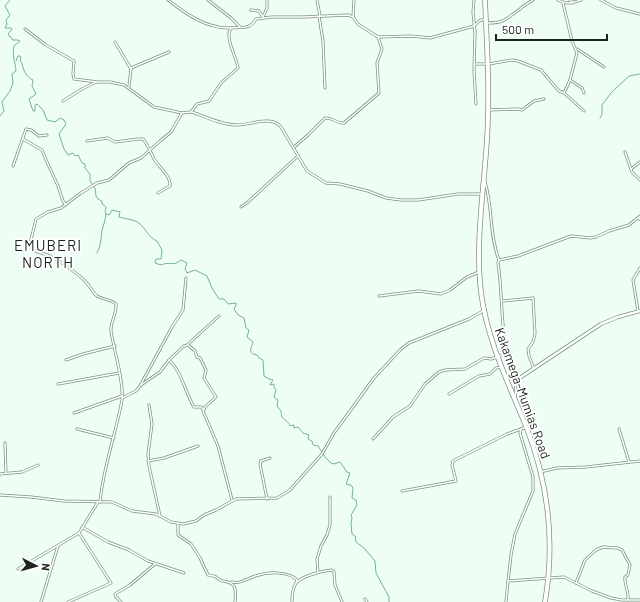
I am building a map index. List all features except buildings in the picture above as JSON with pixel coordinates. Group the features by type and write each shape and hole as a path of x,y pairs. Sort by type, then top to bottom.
{"highway":[{"name":"Kakamega-Mumias Road","path":"485,0 488,64 488,110 484,178 478,240 479,272 484,311 497,357 526,427 540,472 546,498 549,530 548,578 545,602"}],"street":[{"path":"168,0 185,13 206,24 216,26 231,28 250,26 256,19 263,17 348,14 353,17 358,24 378,36 411,36 430,38 474,26 479,21 501,22 533,0"},
{"path":"208,0 240,27"},
{"path":"263,17 267,7 266,0"},
{"path":"317,0 323,41 324,88"},
{"path":"353,17 354,0"},
{"path":"474,0 476,104"},
{"path":"558,0 563,3 573,4 581,0"},
{"path":"570,0 573,4"},
{"path":"601,0 616,8 640,14"},
{"path":"563,3 572,41 577,50 570,80 564,93"},
{"path":"251,10 259,11 263,17"},
{"path":"191,112 197,104 209,102 221,83 238,68 229,40 229,31 231,28"},
{"path":"25,29 46,45 74,61 74,79 116,83 129,87 154,107 182,113 191,112 230,124 263,121 276,123 281,127 308,171 323,182 368,191 386,198 401,200 418,200 458,194 488,197"},
{"path":"293,147 325,118 330,118 343,124 379,93 377,63 382,49 378,36"},
{"path":"115,42 131,69 129,87"},
{"path":"575,48 604,67"},
{"path":"131,69 169,52"},
{"path":"475,64 488,64 512,60 541,70 559,91 564,93 584,111"},
{"path":"570,80 582,88 584,93"},
{"path":"64,101 96,82"},
{"path":"488,110 522,110 533,102 544,99"},
{"path":"18,569 78,534 99,502 122,397 111,328 117,308 116,303 98,297 94,294 85,281 53,258 39,253 30,246 36,219 48,212 66,205 91,187 109,180 127,165 139,159 171,132 182,113"},
{"path":"14,166 26,130 28,129 39,136 47,135"},
{"path":"87,141 108,138 115,142 142,139 146,143 170,184 170,186 158,193"},
{"path":"23,139 42,150 66,205"},
{"path":"625,152 632,172 640,180"},
{"path":"241,207 298,156"},
{"path":"631,169 640,162"},
{"path":"484,178 499,260 503,332 516,387 514,399"},
{"path":"499,260 523,254 571,236 596,238 609,231 629,225 640,218"},
{"path":"515,381 601,324 639,311 633,280 640,268"},
{"path":"379,296 419,291 441,294 450,290 467,277 479,272"},
{"path":"74,413 136,391 183,310 186,278"},
{"path":"502,301 533,298 535,334 533,342 528,349 534,369"},
{"path":"0,495 64,501 112,502 132,511 160,516 178,524 192,522 232,500 277,498 290,490 323,454 331,437 374,378 401,349 414,340 468,319 484,311"},
{"path":"140,386 160,372 168,360 219,316"},
{"path":"187,344 200,359 206,370 204,378 216,397 204,410"},
{"path":"66,360 115,346"},
{"path":"372,438 396,415 410,406 425,384 439,372 445,370 465,369 484,358 491,359 507,352"},
{"path":"168,360 174,366 194,406 201,407 204,410 222,459 232,500"},
{"path":"449,394 479,376 490,374 496,368 501,366"},
{"path":"58,384 119,373"},
{"path":"511,392 516,387"},
{"path":"149,405 152,424 148,449 148,461 160,516"},
{"path":"402,491 456,481 452,465 453,461 507,434 526,427"},
{"path":"619,429 629,462"},
{"path":"76,430 114,438"},
{"path":"506,602 511,555 515,534 533,490 533,477 521,430"},
{"path":"5,443 6,473"},
{"path":"148,461 164,458 198,446"},
{"path":"267,499 260,463 270,458"},
{"path":"540,472 558,468 586,467 640,461"},
{"path":"0,474 22,472 38,465"},
{"path":"318,572 317,562 319,552 330,525 330,497"},
{"path":"178,524 178,535 192,545 208,575 221,581 240,583 261,575 282,573 300,580"},
{"path":"82,527 108,542 129,550 155,564 184,573"},
{"path":"68,602 111,583 78,534"},
{"path":"41,602 58,546"},
{"path":"576,583 584,561 596,550 605,547 620,549 623,551 630,565 628,575 625,576 624,581 628,593 628,600"},
{"path":"121,602 115,596 116,594 130,585 155,564"},
{"path":"296,582 318,572 334,570 335,585 342,602"},
{"path":"508,581 564,577 592,591 611,598 640,600"},
{"path":"292,602 293,589 296,579"},
{"path":"230,582 234,585 236,590 235,602"}],"waterway":[{"path":"0,116 4,111 2,102 10,91 13,83 12,74 16,71 13,56 14,46 20,41 12,40 8,34 12,29 5,28 7,24 6,20 10,15 5,6 10,0"},
{"path":"16,61 18,56 20,56 20,61 25,73 33,80 32,86 36,94 29,99 33,111 35,111 35,105 37,104 43,110 47,120 55,122 60,118 64,120 66,124 59,134 64,149 68,155 73,153 75,156 78,155 82,163 85,164 85,168 90,174 90,181 95,188 96,196 106,207 106,214 109,215 112,210 120,212 119,217 139,223 152,238 157,241 162,250 161,259 156,259 155,263 161,265 173,264 181,260 187,263 185,269 187,273 195,270 207,276 219,299 224,299 228,304 236,303 234,309 238,315 244,318 246,328 249,330 247,337 253,342 251,351 263,360 264,376 273,380 270,385 274,384 276,390 274,397 278,400 277,406 281,411 282,417 290,426 294,425 294,428 298,427 303,433 309,435 308,439 312,441 313,445 318,446 331,463 334,464 340,462 347,472 350,473 346,484 351,485 353,488 352,498 356,500 357,505 351,515 352,534 355,536 356,542 364,548 375,561 376,573 389,597 389,602"},
{"path":"600,118 602,114 602,105 611,93 629,76 640,74"},
{"path":"97,253 106,214"}],"district":[{"name":"EMUBERI NORTH","path":"48,254"}]}
